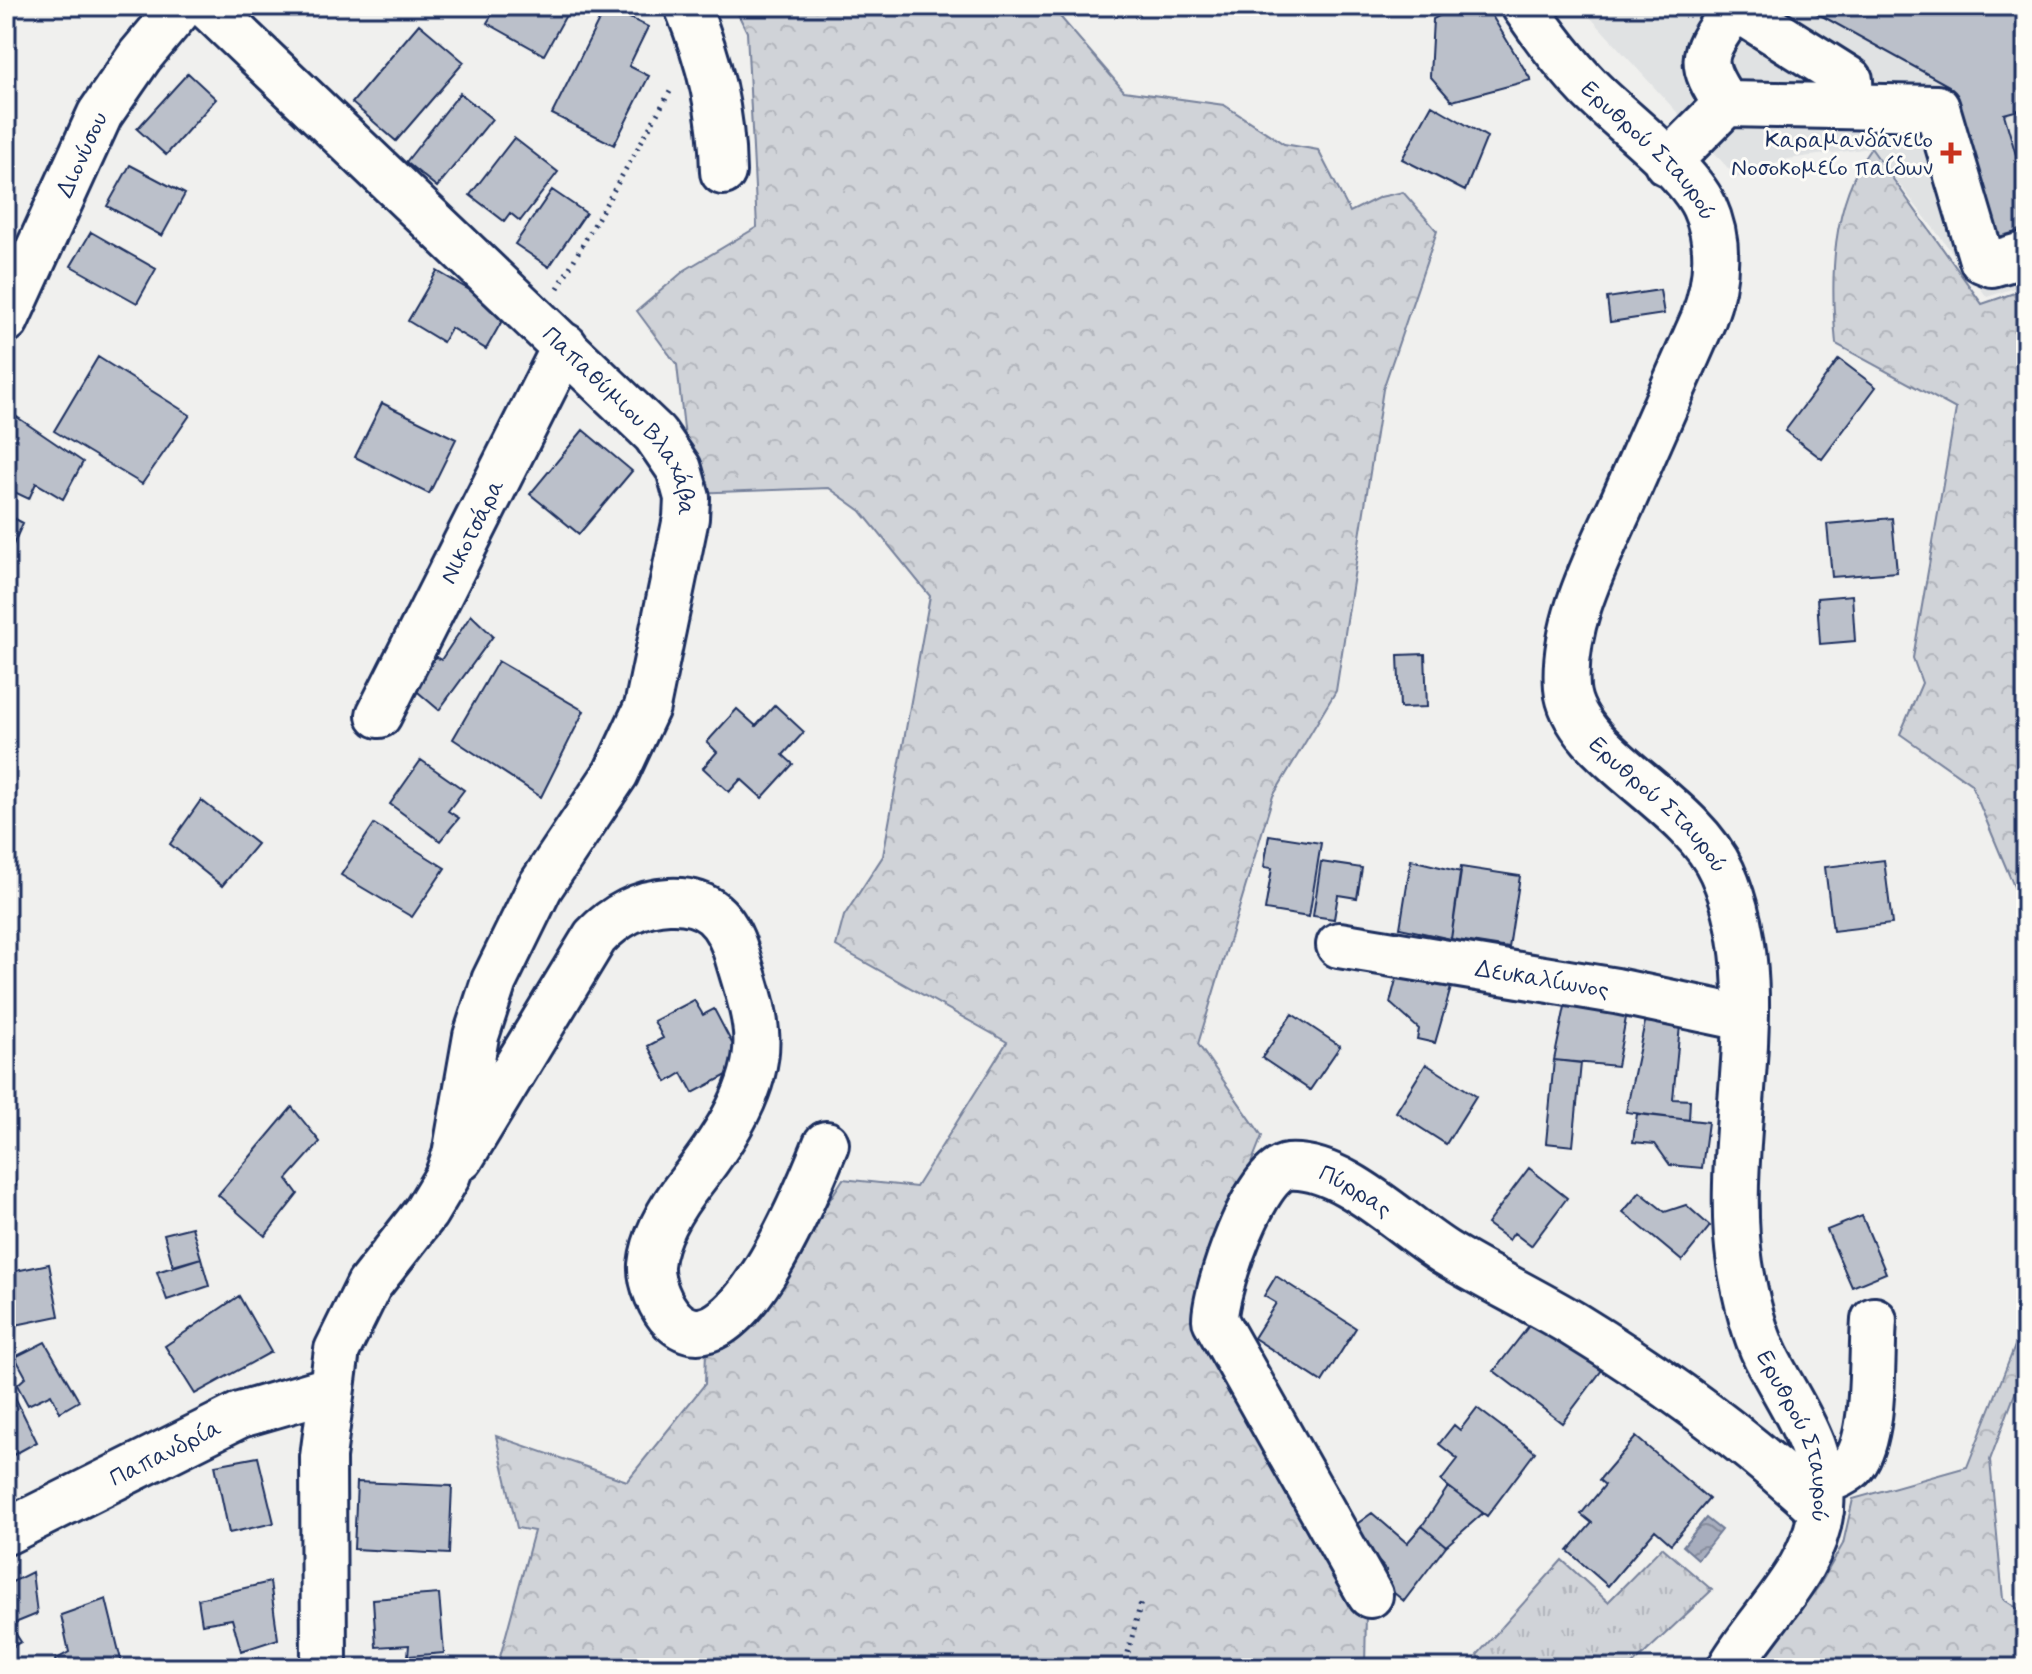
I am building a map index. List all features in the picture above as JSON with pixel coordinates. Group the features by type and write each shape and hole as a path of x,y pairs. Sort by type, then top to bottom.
{"street":[{"name":"Διονύσου","path":"6,320 100,114 140,56 182,6"},
{"name":"Παπαθύμιου Βλαχάβα","path":"207,6 552,334 670,452 685,484 686,518 647,707 616,773 540,887 494,981 476,1036 455,1155 447,1177 354,1312 337,1350 323,1457 324,1668"},
{"name":"Ερυθρού Σταυρού","path":"1524,6 1588,87 1695,192 1706,211 1715,260 1712,297 1578,611 1568,655 1567,690 1571,709 1583,730 1699,835 1720,868 1738,934 1744,1018 1735,1191 1740,1265 1758,1340 1813,1443 1821,1496 1812,1545 1799,1571 1730,1668"},
{"path":"1726,104 1708,79 1705,65 1709,47 1734,7 1850,80 1851,106"},
{"path":"694,22 719,102 723,172"},
{"path":"1667,163 1726,104 1937,108 1982,260 1992,264 2026,254"},
{"name":"Νικοτσάρα","path":"379,715 552,334"},
{"path":"447,1177 498,1101 532,1037 595,937 622,915 656,902 695,904 724,922 736,951 757,1034 749,1084 707,1160 675,1204 654,1250 654,1286 669,1316 678,1324 687,1328 708,1327 741,1307 779,1247 826,1144"},
{"name":"Δευκαλίωνος","path":"1339,945 1616,991 1744,1018"},
{"name":"Πύρρας","path":"1370,1595 1215,1320 1219,1289 1258,1193 1270,1175 1284,1168 1310,1170 1347,1184 1449,1255 1576,1326 1821,1496"},
{"path":"1821,1496 1854,1463 1865,1439 1874,1320"},
{"name":"Παπανδρία","path":"6,1532 240,1415 330,1389"}],"path":[{"path":"552,334 694,22"},
{"path":"1124,1668 1141,1602"}],"shaded area":[{"name":"Καραμανδάνειο Νοσοκομείο παίδων","path":"1580,6 2026,6 2026,284 1987,297 1871,148 1788,159 1737,178"}],"green space":[{"path":"734,6 1051,6 1124,91 1224,105 1284,144 1318,150 1350,212 1380,197 1403,192 1437,231 1383,389 1336,691 1273,796 1198,1044 1262,1136 1193,1310 1366,1612 1365,1668 497,1668 534,1531 517,1528 496,1436 627,1481 705,1384 706,1348 753,1321 843,1179 916,1187 1007,1042 836,946 844,916 883,856 930,596 861,511 829,488 691,493 677,365 637,311 685,270 757,227 747,32"},
{"path":"1871,148 1982,304 2026,289 2026,915 1971,784 1900,734 1922,683 1913,658 1956,409 1836,344 1833,293 1836,242 1848,193"},
{"path":"2026,1318 2026,1364 1990,1460 2003,1599 2026,1614 2026,1668 1755,1668 1819,1586 1843,1544 1853,1499 1967,1467"},
{"path":"1662,1547 1712,1590 1629,1668 1485,1668 1477,1655 1562,1560 1608,1602"}],"water":[{"path":"1706,1518 1721,1530 1698,1559 1683,1546"}],"building":[{"path":"497,6 571,6 544,55 487,23"},
{"path":"606,6 648,27 629,66 649,76 614,145 552,114"},
{"path":"1458,6 1486,6 1531,80 1452,101 1430,76 1433,19"},
{"path":"1804,6 2026,6 2026,108 2004,114 2026,189 2026,233 1990,243 1949,86"},
{"path":"419,24 464,62 396,141 352,103"},
{"path":"188,73 216,99 166,155 137,129"},
{"path":"460,93 492,119 437,187 406,162"},
{"path":"1432,105 1487,137 1465,191 1402,159"},
{"path":"514,138 558,172 520,221 510,213 504,221 470,195"},
{"path":"130,165 185,194 162,236 107,206"},
{"path":"552,190 586,213 549,267 515,244"},
{"path":"91,232 156,269 137,303 71,266"},
{"path":"437,271 507,312 486,349 451,328 443,342 408,321"},
{"path":"1660,290 1664,314 1610,322 1607,298"},
{"path":"98,357 190,415 142,484 54,431"},
{"path":"1839,359 1876,387 1822,459 1785,431"},
{"path":"382,403 456,439 429,494 355,457"},
{"path":"14,415 83,462 63,499 36,483 29,499 6,488 6,428"},
{"path":"583,430 632,471 579,534 530,494"},
{"path":"6,514 23,523 8,556 6,556"},
{"path":"1892,518 1897,572 1832,577 1827,524"},
{"path":"1852,595 1855,641 1820,644 1817,598"},
{"path":"471,615 493,636 439,710 412,687 431,654 441,660"},
{"path":"1425,654 1427,707 1400,708 1398,655"},
{"path":"498,661 584,711 541,797 453,739"},
{"path":"775,705 804,732 783,755 793,764 762,798 741,779 729,792 703,768 717,752 707,742 737,709 756,726"},
{"path":"421,760 464,790 448,811 459,818 440,841 390,804"},
{"path":"201,800 257,844 222,886 170,844"},
{"path":"374,824 445,868 412,917 341,875"},
{"path":"1269,835 1321,843 1309,917 1265,910 1272,868 1264,867"},
{"path":"1411,860 1461,872 1451,939 1400,928"},
{"path":"1884,860 1892,924 1833,931 1825,867"},
{"path":"1321,862 1362,868 1357,898 1338,895 1334,919 1313,916"},
{"path":"1461,867 1520,876 1509,948 1451,939"},
{"path":"1399,968 1454,977 1435,1043 1417,1039 1419,1029 1390,1003"},
{"path":"1568,992 1628,1007 1617,1066 1554,1060"},
{"path":"694,1000 703,1015 714,1009 744,1066 693,1093 682,1073 667,1082 648,1046 663,1038 654,1021"},
{"path":"1292,1014 1340,1046 1310,1090 1262,1058"},
{"path":"1645,1022 1680,1025 1673,1099 1690,1100 1689,1120 1626,1112"},
{"path":"1554,1060 1581,1063 1573,1146 1546,1143"},
{"path":"1426,1064 1476,1096 1446,1144 1396,1112"},
{"path":"292,1107 320,1142 287,1179 298,1194 265,1236 218,1195"},
{"path":"1637,1114 1708,1122 1702,1168 1670,1165 1655,1144 1633,1142"},
{"path":"6,1154 16,1185 6,1188"},
{"path":"1529,1168 1567,1198 1531,1246 1514,1233 1509,1240 1487,1224"},
{"path":"1640,1192 1665,1212 1686,1205 1710,1226 1682,1261 1623,1212"},
{"path":"1862,1216 1886,1273 1852,1287 1827,1230"},
{"path":"192,1227 201,1258 173,1266 164,1234"},
{"path":"201,1258 209,1286 167,1300 157,1272"},
{"path":"49,1264 59,1316 6,1327 6,1273"},
{"path":"1276,1276 1356,1328 1322,1382 1254,1338 1276,1303 1264,1296"},
{"path":"239,1296 271,1352 195,1394 165,1346"},
{"path":"1538,1314 1605,1366 1562,1423 1494,1371"},
{"path":"45,1342 79,1401 60,1412 51,1394 28,1405 17,1385 26,1377 15,1357"},
{"path":"6,1379 37,1442 6,1459"},
{"path":"1477,1408 1535,1452 1487,1516 1441,1481 1458,1459 1439,1444 1454,1425 1460,1430"},
{"path":"1636,1437 1709,1499 1671,1544 1655,1530 1608,1586 1568,1551 1592,1523 1581,1514 1605,1485 1599,1480"},
{"path":"258,1457 274,1523 229,1533 215,1465"},
{"path":"357,1482 452,1486 449,1554 354,1549"},
{"path":"1448,1487 1483,1513 1446,1546 1422,1526"},
{"path":"1372,1513 1407,1543 1422,1526 1446,1546 1404,1601 1378,1580 1387,1571 1350,1529"},
{"path":"32,1572 37,1614 10,1625 21,1642 6,1650 6,1585"},
{"path":"270,1582 278,1639 241,1651 232,1619 202,1624 198,1599"},
{"path":"439,1594 444,1653 408,1656 409,1645 376,1647 373,1599"},
{"path":"106,1599 123,1668 59,1668 55,1660 69,1652 61,1615"}],"place":[{"name":"Καραμανδάνειο Νοσοκομείο παίδων","path":"1951,153"}]}
